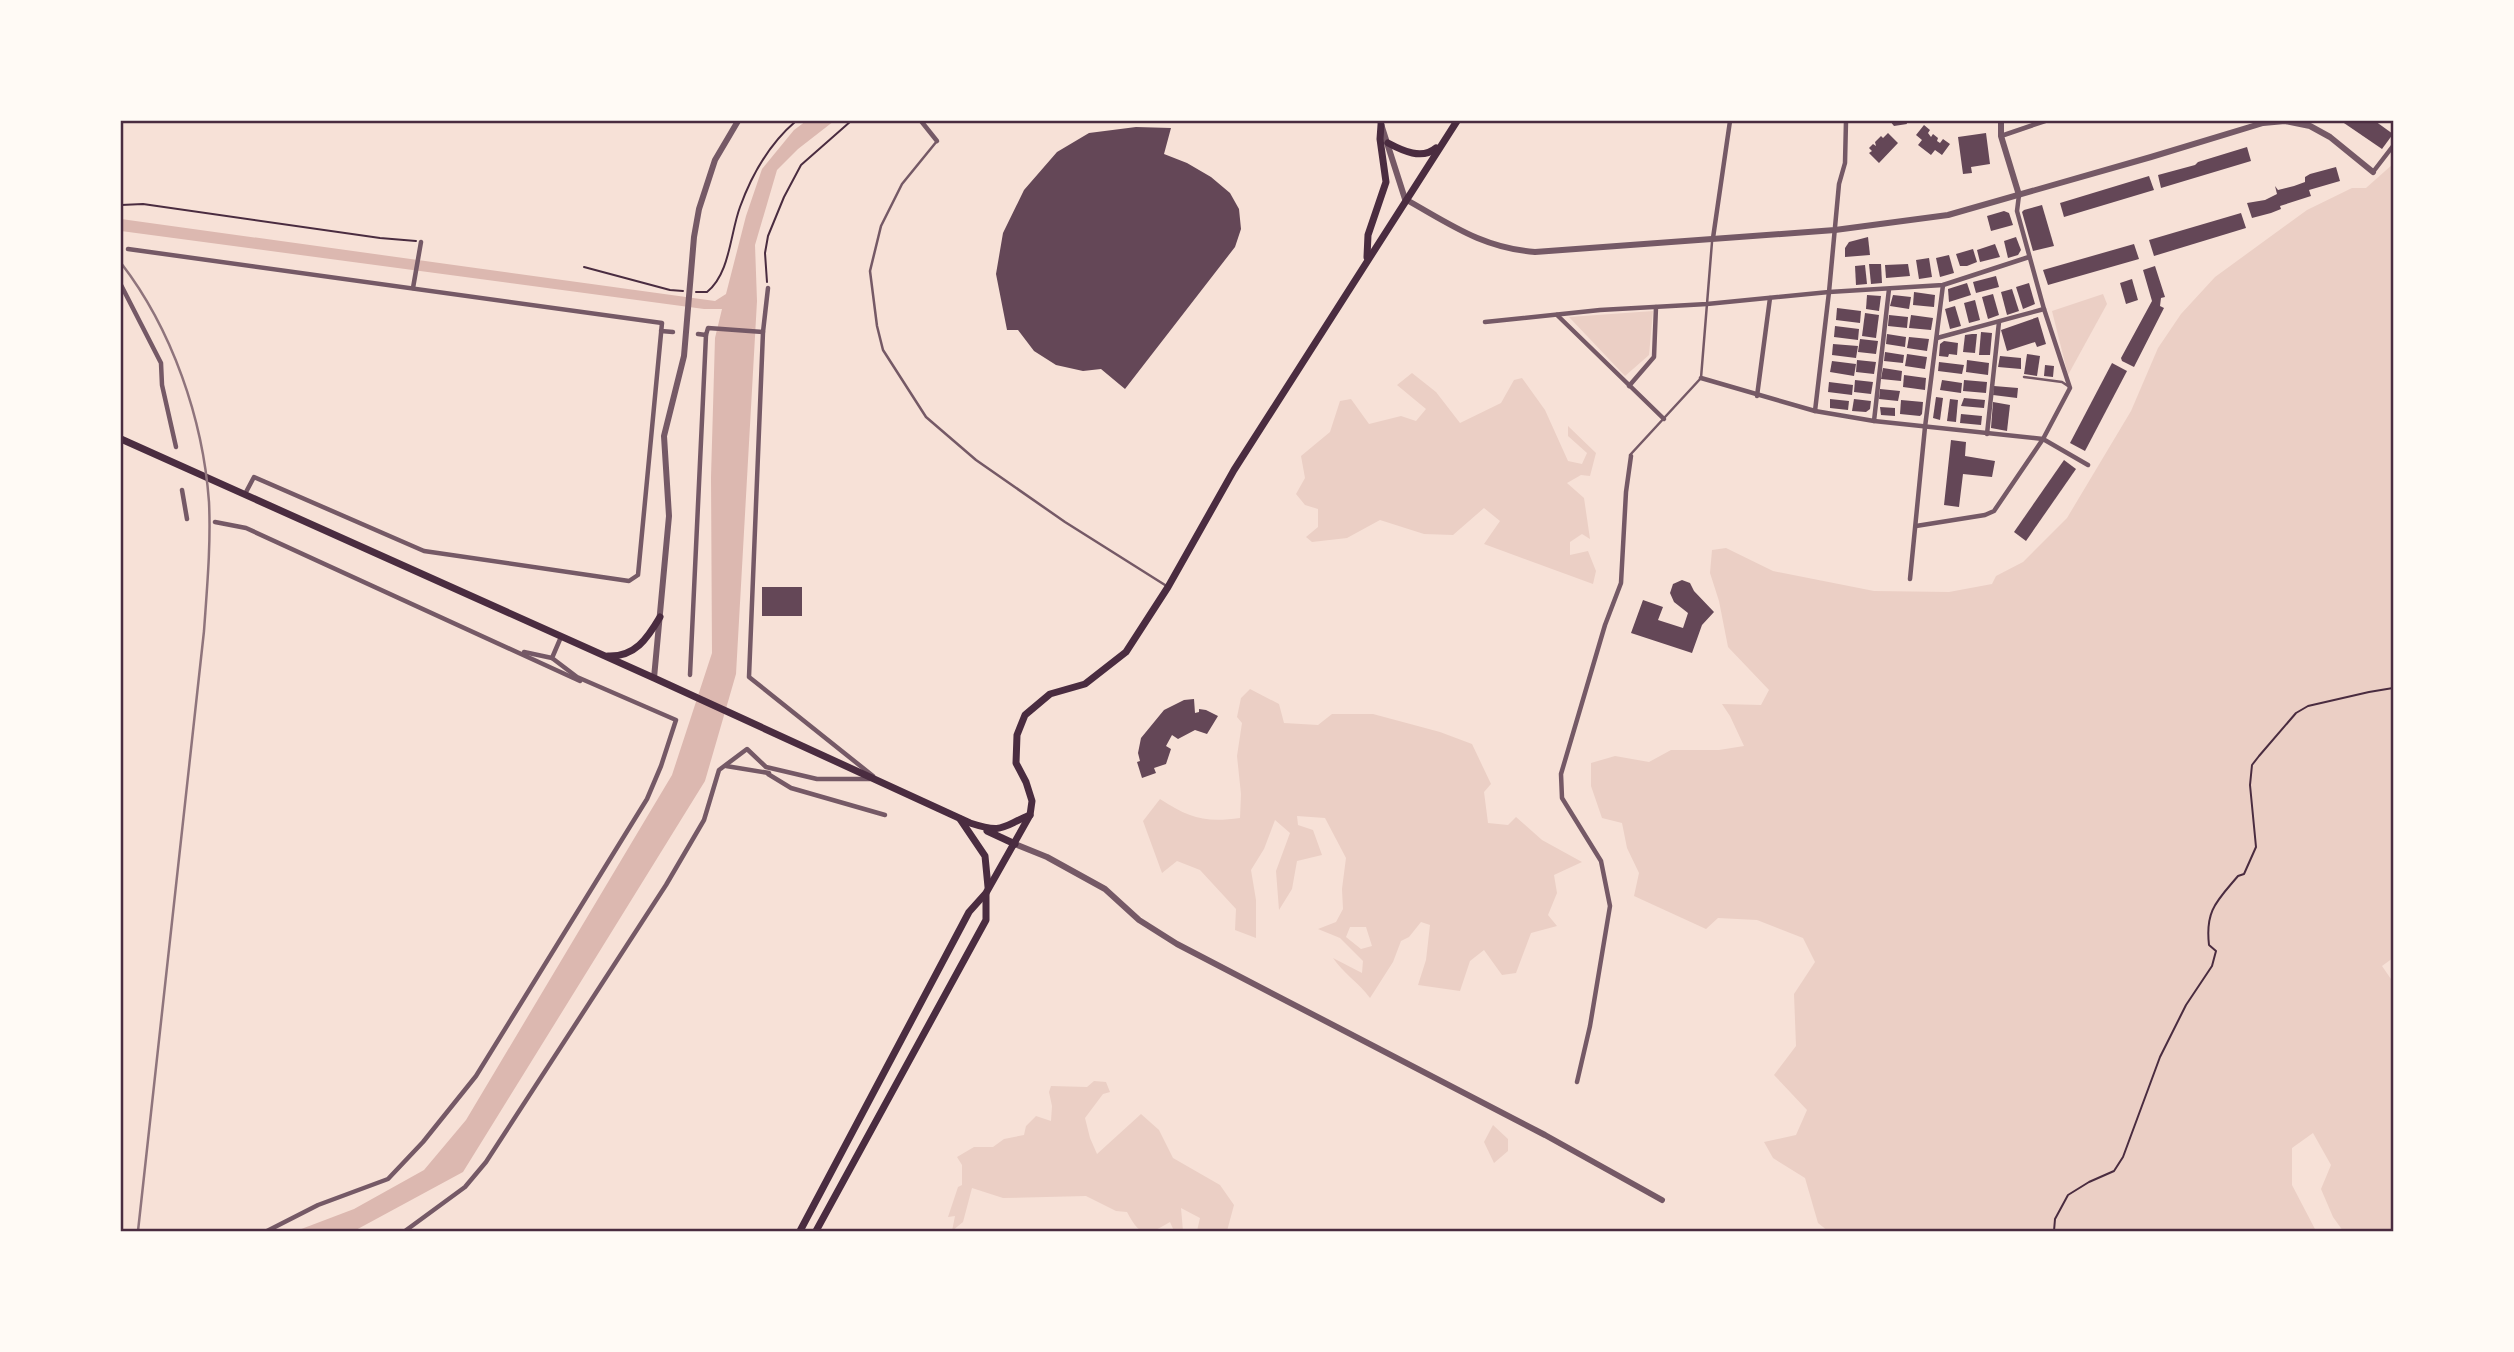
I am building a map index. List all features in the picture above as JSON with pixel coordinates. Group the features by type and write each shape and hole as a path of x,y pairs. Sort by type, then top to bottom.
{"main road":[{"path":"800,1231 969,912 987,891 1030,815 1032,801 1016,763 1017,735 1025,715 1050,694 1085,684 1126,652 1168,587 1234,470 1457,121"},
{"path":"1366,260 1368,235 1386,183 1380,139 1381,123"},
{"path":"1388,143 1422,154 1430,153 1442,143"},
{"path":"121,439 676,687 1015,844"},
{"path":"603,655 621,656 636,649 648,638 660,618"},
{"path":"970,823 985,828 1006,828 1030,815"},
{"path":"816,1231 986,920 985,856 960,818"}],"street":[{"path":"654,678 669,516 664,436 684,356 696,221 715,160 738,121"},
{"path":"921,121 937,141"},
{"path":"1713,238 1730,121"},
{"path":"1815,411 1839,184 1845,163 1846,121"},
{"path":"1916,526 1985,515 1994,511 2043,439 2070,388 2044,309 2017,211 2019,195 2001,136 2001,121"},
{"path":"2001,136 2045,121"},
{"path":"1381,123 1405,199 1480,240 1516,250 1553,252 1835,230 1948,215 2263,123 2285,121 2310,126 2330,136 2373,172 2393,146"},
{"path":"413,288 421,242"},
{"path":"128,249 662,323 638,575 629,581 424,551 254,477 245,494"},
{"path":"1485,322 1829,292 1943,285 2029,257"},
{"path":"121,285 161,363 162,385 176,447"},
{"path":"1910,579 1943,285"},
{"path":"768,288 763,332 749,677 885,785"},
{"path":"1874,421 1889,289"},
{"path":"1757,396 1770,298"},
{"path":"1629,386 1654,357 1656,307"},
{"path":"1937,338 2044,309"},
{"path":"1557,315 1664,419"},
{"path":"1987,434 1999,322"},
{"path":"690,675 706,335 708,328 763,332"},
{"path":"661,331 673,332"},
{"path":"698,334 706,335"},
{"path":"1701,378 1815,411 1874,421 2043,439 2088,465"},
{"path":"1577,1082 1590,1026 1610,906 1601,861 1562,798 1561,774 1620,583 1630,455"},
{"path":"182,490 187,519"},
{"path":"215,522 246,528 516,650 573,679 592,683"},
{"path":"552,658 561,636"},
{"path":"267,1231 318,1205 388,1179 422,1142 477,1076 647,799 676,720 577,677 552,658 516,650"},
{"path":"405,1231 465,1187 486,1162 666,884 704,820 719,770 747,749 766,767 817,779 871,779"},
{"path":"725,765 768,774 791,788 885,815"},
{"path":"768,774 777,769"},
{"path":"1015,844 1047,857 1105,889 1139,920 1177,944 1534,1129 1662,1200"}],"lane":[{"path":"937,141 902,184 881,226 870,271 883,350 926,416 976,460 1065,522 1168,587"},
{"path":"1630,455 1701,378 1713,238"},
{"path":"2024,377 2062,382 2070,388"}],"path":[{"path":"695,292 707,292 718,284 749,186 768,150 796,121"},
{"path":"768,288 766,244 784,197 801,165 851,121"},
{"path":"121,205 143,204 380,239 421,242"},
{"path":"584,267 682,291"},
{"path":"2054,1231 2054,1219 2068,1195 2114,1171 2123,1157 2165,1046 2186,1005 2212,967 2217,951 2209,944 2207,925 2210,912 2238,877 2244,874 2256,846 2250,785 2252,765 2296,713 2308,706 2393,688"}],"shaded area":[{"path":"806,121 834,121 798,149 777,170 755,245 757,301 736,674 705,781 463,1172 354,1231 296,1231 354,1209 424,1170 466,1120 672,775 712,653 711,477 715,338 722,309 704,309 121,231 121,219 715,301 726,294 746,216 762,169 794,130"},
{"path":"2393,164 2393,958 2382,966 2393,982 2393,1231 2343,1231 2333,1217 2321,1189 2331,1165 2313,1133 2292,1148 2292,1185 2316,1231 1828,1231 1818,1223 1805,1178 1773,1158 1764,1142 1796,1135 1807,1110 1774,1075 1796,1046 1794,994 1815,962 1803,938 1757,920 1718,918 1706,929 1634,896 1639,873 1627,848 1622,823 1602,818 1591,786 1591,763 1615,756 1649,762 1671,750 1719,750 1744,746 1722,704 1761,705 1769,690 1728,647 1719,601 1710,573 1712,550 1726,548 1773,571 1874,591 1949,592 1992,584 1996,576 2023,562 2067,518 2131,411 2158,348 2181,314 2215,277 2307,210 2352,188 2366,188"},
{"path":"2103,294 2107,304 2068,375 2052,311"},
{"path":"1653,311 1649,355 1625,376 1569,317"},
{"path":"1412,373 1436,392 1460,423 1501,403 1514,380 1522,378 1545,410 1568,461 1582,464 1587,453 1568,436 1568,426 1596,453 1590,476 1581,475 1567,483 1584,498 1590,539 1582,534 1570,542 1570,555 1588,551 1596,571 1593,584 1484,544 1500,521 1484,508 1453,535 1424,534 1380,520 1347,538 1312,542 1306,537 1318,527 1318,509 1305,505 1296,494 1305,478 1301,456 1330,432 1340,401 1351,399 1369,424 1401,416 1416,421 1426,409 1397,385"},
{"path":"1250,689 1279,704 1284,723 1318,725 1332,714 1373,714 1440,732 1472,744 1491,784 1484,792 1488,823 1508,825 1516,817 1542,840 1582,862 1554,875 1557,893 1548,915 1557,926 1531,933 1516,973 1502,975 1484,950 1470,961 1460,991 1418,985 1426,960 1430,925 1421,922 1409,937 1401,941 1393,962 1370,998 1333,958 1362,973 1363,961 1340,938 1318,929 1336,922 1343,909 1342,889 1346,858 1325,818 1297,816 1298,825 1313,830 1322,855 1297,861 1292,889 1279,910 1276,871 1290,833 1275,820 1264,849 1251,870 1256,900 1256,938 1235,930 1236,909 1200,870 1177,861 1162,873 1143,821 1160,799 1198,818 1240,818 1241,794 1237,756 1242,723 1237,717 1241,698","holes":["1350,927 1366,927 1372,946 1361,949 1346,937"]},
{"path":"1094,1081 1106,1082 1110,1092 1103,1094 1085,1118 1097,1154 1141,1114 1159,1130 1173,1158 1220,1185 1234,1205 1227,1231 1197,1231 1200,1218 1181,1208 1183,1231 1174,1231 1170,1222 1145,1232 1136,1226 1127,1212 1116,1211 1086,1196 1003,1198 972,1188 963,1222 952,1231 955,1216 948,1217 958,1187 962,1185 962,1165 957,1157 974,1147 993,1147 1004,1139 1024,1135 1026,1126 1036,1116 1051,1121 1051,1086 1087,1087"},
{"path":"1493,1125 1508,1139 1508,1151 1494,1163 1484,1142"}],"building":[{"path":"1890,121 1906,121 1907,124 1894,126"},
{"path":"2341,121 2375,121 2393,134 2382,149"},
{"path":"1924,125 1930,130 1928,133 1931,137 1933,134 1940,143 1943,139 1950,144 1942,155 1935,150 1931,155 1918,145 1922,140 1916,135"},
{"path":"1136,127 1171,128 1164,154 1211,177 1230,193 1239,209 1241,229 1235,247 1125,389 1101,369 1083,371 1056,365 1034,351 1018,330 1007,330 996,274 1003,233 1024,190 1057,152 1089,133"},
{"path":"1888,133 1898,143 1879,163 1869,153 1872,151 1869,148 1873,144 1876,146 1875,142"},
{"path":"1986,133 1990,164 1971,167 1972,173 1963,174 1958,137"},
{"path":"2247,147 2251,161 2161,188 2158,175"},
{"path":"2336,167 2340,181 2309,190 2311,196 2252,218 2247,203 2265,200 2277,194 2275,186 2278,190 2294,186 2305,182 2305,177 2310,174"},
{"path":"2149,176 2154,190 2064,217 2060,203"},
{"path":"2042,205 2054,246 2033,251 2022,212"},
{"path":"2004,211 2009,213 2013,225 1991,231 1987,216"},
{"path":"2241,213 2246,228 2154,256 2149,240"},
{"path":"1868,237 1870,255 1845,257 1845,248 1849,242"},
{"path":"2016,237 2021,250 2018,255 2008,258 2004,241"},
{"path":"1995,244 2000,257 1980,262 1977,250"},
{"path":"2134,244 2139,259 2048,285 2043,270"},
{"path":"1973,249 1977,262 1960,266 1956,254"},
{"path":"1949,255 1954,273 1940,277 1936,258"},
{"path":"1929,258 1932,277 1919,279 1916,260"},
{"path":"1869,264 1881,264 1882,283 1871,284"},
{"path":"1908,264 1910,276 1886,278 1885,265"},
{"path":"1865,265 1867,284 1856,285 1855,266"},
{"path":"2155,266 2165,297 2161,298 2160,306 2164,308 2134,367 2121,358 2152,301 2143,270"},
{"path":"1996,276 1999,287 1976,293 1973,282"},
{"path":"2132,279 2138,300 2126,304 2120,283"},
{"path":"1967,283 1971,295 1949,302 1948,289"},
{"path":"2029,283 2035,304 2023,309 2016,287"},
{"path":"2012,289 2019,311 2007,315 2001,292"},
{"path":"1914,292 1935,295 1934,307 1913,305"},
{"path":"1993,294 1999,315 1988,319 1982,297"},
{"path":"1867,295 1881,296 1879,311 1866,309"},
{"path":"1893,295 1911,297 1909,309 1890,306"},
{"path":"1975,300 1980,320 1969,323 1964,303"},
{"path":"1955,306 1961,326 1950,329 1945,309"},
{"path":"1837,308 1861,311 1860,323 1836,320"},
{"path":"1865,313 1879,315 1876,338 1862,336"},
{"path":"1889,315 1908,317 1907,328 1888,326"},
{"path":"1911,315 1933,318 1931,330 1909,328"},
{"path":"2038,317 2046,344 2037,347 2035,342 2007,351 2001,330"},
{"path":"1835,326 1859,329 1858,340 1834,337"},
{"path":"1981,332 1992,333 1990,355 1979,355"},
{"path":"1887,334 1906,337 1905,347 1886,344"},
{"path":"1977,334 1975,353 1963,352 1965,335"},
{"path":"1909,337 1929,339 1927,351 1907,348"},
{"path":"1860,339 1878,341 1876,354 1858,352"},
{"path":"1944,341 1958,343 1957,355 1939,356 1940,344"},
{"path":"1833,344 1858,346 1856,358 1832,355"},
{"path":"1885,352 1904,355 1903,363 1884,361"},
{"path":"1907,354 1927,357 1925,369 1905,366"},
{"path":"2027,354 2040,356 2037,376 2024,374"},
{"path":"2000,356 2021,358 2021,369 1998,367"},
{"path":"1857,360 1876,362 1874,374 1856,372"},
{"path":"1967,360 1989,363 1988,375 1966,372"},
{"path":"1832,361 1856,364 1854,376 1830,372"},
{"path":"1939,362 1964,365 1962,374 1938,371"},
{"path":"2112,363 2127,371 2085,451 2070,443"},
{"path":"2045,365 2054,366 2053,377 2044,376"},
{"path":"1883,368 1902,371 1901,381 1881,379"},
{"path":"1904,375 1926,378 1925,390 1903,387"},
{"path":"1855,380 1873,382 1871,394 1854,392"},
{"path":"1942,380 1962,383 1961,393 1940,390"},
{"path":"1964,380 1987,382 1986,393 1963,391"},
{"path":"1829,382 1853,385 1852,395 1828,392"},
{"path":"1994,386 2018,388 2017,398 1993,395"},
{"path":"1880,389 1900,391 1898,401 1879,399"},
{"path":"1936,397 1943,398 1940,420 1933,418"},
{"path":"1964,398 1985,400 1984,408 1961,406"},
{"path":"1830,399 1849,401 1848,410 1830,408"},
{"path":"1854,399 1871,401 1870,409 1866,412 1852,411"},
{"path":"1950,399 1958,400 1956,422 1947,421"},
{"path":"1901,400 1923,402 1922,414 1900,414"},
{"path":"1993,402 2010,405 2007,431 1991,428"},
{"path":"1880,407 1895,408 1895,416 1881,415"},
{"path":"1961,414 1982,416 1981,425 1960,423"},
{"path":"1951,440 1966,442 1965,456 1995,461 1992,477 1963,474 1959,507 1944,505"},
{"path":"2064,460 2076,469 2026,541 2014,532"},
{"path":"1682,580 1690,583 1714,612 1702,625 1692,653 1631,633 1643,600 1663,607 1658,620 1683,628 1688,613 1674,602 1670,593 1673,584"},
{"path":"762,587 802,587 802,616 762,616"},
{"path":"1194,699 1195,713 1199,712 1199,709 1218,716 1207,734 1195,730 1178,739 1172,735 1166,746 1171,749 1166,764 1154,768 1156,773 1142,778 1137,762 1140,761 1138,753 1141,738 1164,710 1184,700"}],"railway":[{"path":"121,263 155,317 182,376 200,439 209,502 204,631 138,1231"}]}
